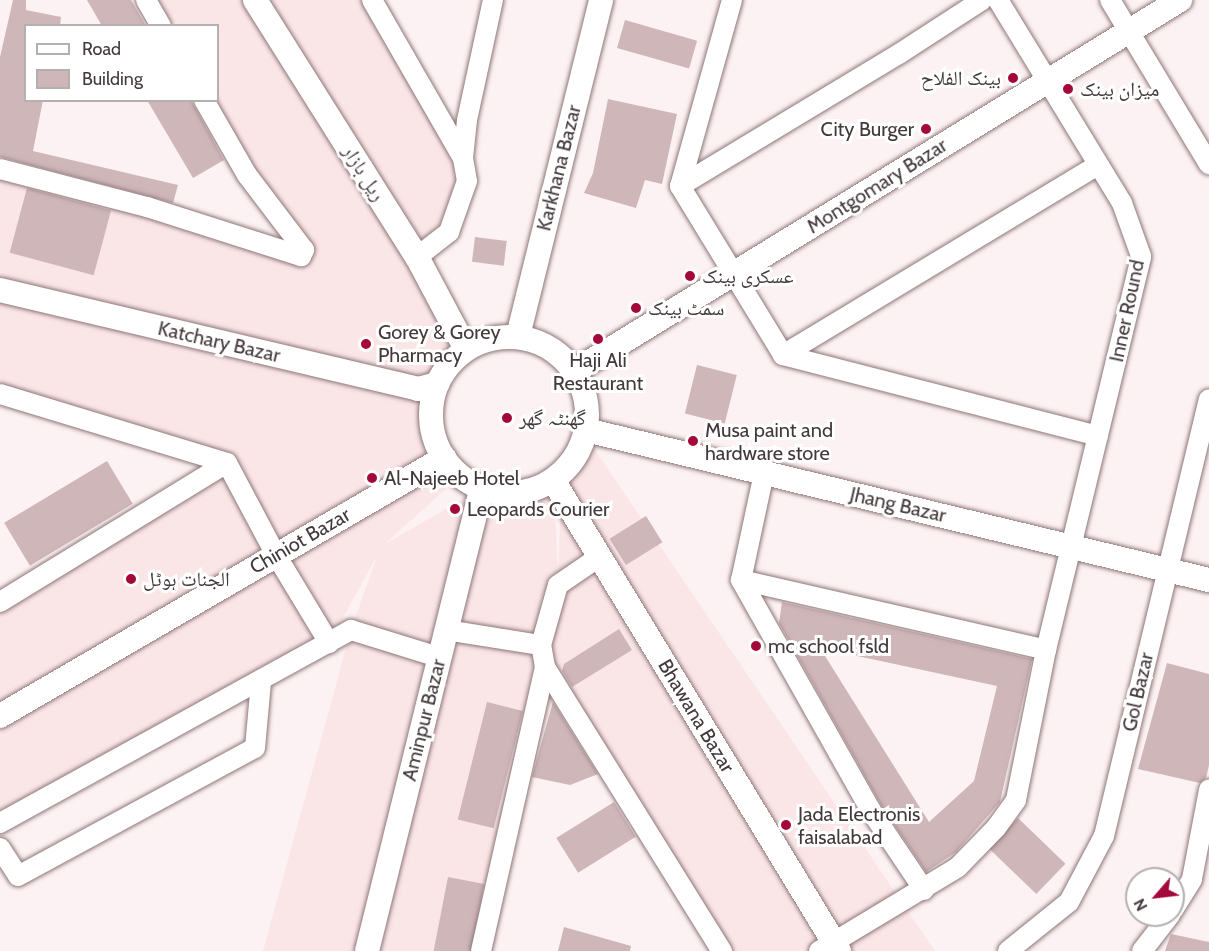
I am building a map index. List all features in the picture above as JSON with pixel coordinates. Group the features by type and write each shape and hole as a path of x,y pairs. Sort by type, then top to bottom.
{"street":[{"path":"146,0 160,24"},
{"name":"ریل بازار","path":"255,0 417,257 452,316 466,349"},
{"path":"372,0 463,158"},
{"path":"417,257 449,232 467,180 463,158 467,120 493,0"},
{"name":"Karkhana Bazar","path":"518,336 601,0"},
{"path":"732,0 680,186 783,355 1098,436"},
{"path":"680,186 899,54 982,0"},
{"name":"Inner Round","path":"830,948 958,867 996,828 1016,800 1046,650 1141,255 1122,203 998,0"},
{"path":"1110,0 1209,164"},
{"name":"Montgomary Bazar","path":"575,371 1180,0"},
{"path":"0,169 304,254 247,175 205,102"},
{"path":"783,355 1098,165"},
{"name":"Katchary Bazar","path":"0,290 418,389 437,384"},
{"path":"518,336 544,345 575,371 584,390 586,430 580,450 553,480 523,492 506,493 482,489 460,476 444,458 433,434 431,409 437,384 449,364 466,349 485,340 518,336"},
{"path":"0,394 227,463 276,555 329,643"},
{"name":"Gol Bazar","path":"1008,951 1069,902 1104,836 1166,569 1209,399"},
{"name":"Jhang Bazar","path":"586,430 1209,580"},
{"name":"Chiniot Bazar","path":"0,716 444,458"},
{"path":"0,602 227,463"},
{"path":"764,473 741,580 872,811 924,890"},
{"name":"Bhawana Bazar","path":"553,480 830,948"},
{"name":"Aminpur Bazar","path":"367,951 438,657 482,489"},
{"path":"599,557 558,585 541,645 545,667 722,951"},
{"path":"741,580 1046,650"},
{"path":"0,823 261,682 351,630 438,657"},
{"path":"446,630 541,645"},
{"path":"481,951 545,667"},
{"path":"0,848 18,876 255,748 261,682"},
{"path":"1185,890 1192,879 1209,790"},
{"path":"1142,951 1161,927"}],"shaded area":[{"path":"148,0 367,0 461,158 447,230 415,256 462,348 442,367 433,434 460,476 385,544 482,488 506,493 554,489 558,573 562,479 580,450 595,450 935,951 722,951 545,667 480,951 263,951 351,630 377,556 329,643 0,823 0,599 219,466 0,396 0,170 300,256 209,102 219,102 219,24 162,24"}],"building":[{"path":"13,0 26,0 26,10 61,17 60,24 24,24 24,102 43,102 33,151 178,185 173,203 0,157 0,57"},
{"path":"87,0 131,0 145,24 101,24"},
{"path":"625,20 697,41 689,69 617,48"},
{"path":"608,99 677,114 662,184 645,180 636,208 584,193 593,173"},
{"path":"148,102 192,102 224,160 193,178"},
{"path":"27,188 111,211 94,275 10,253"},
{"path":"475,237 507,241 504,266 472,262"},
{"path":"697,365 737,375 725,423 685,414"},
{"path":"107,461 133,504 30,566 4,523"},
{"path":"646,516 662,542 626,565 610,539"},
{"path":"782,602 1032,659 1000,802 956,852 926,872 881,805 779,623","holes":["820,648 997,686 974,781 929,822"]},
{"path":"619,629 632,650 572,687 562,671 564,664"},
{"path":"1167,663 1209,674 1209,765 1206,778 1200,783 1138,769"},
{"path":"487,702 523,711 494,828 458,819"},
{"path":"553,702 598,774 570,785 532,777"},
{"path":"614,802 636,837 578,873 556,838"},
{"path":"1018,818 1065,864 1036,894 989,848"},
{"path":"448,877 484,884 471,951 434,951"},
{"path":"564,927 631,946 630,951 558,951"},
{"path":"1171,934 1209,942 1209,951 1165,951"}],"place":[{"name":"بینک الفلاح","path":"1013,78"},
{"name":"میزان بینک","path":"1068,89"},
{"name":"City Burger","path":"926,129"},
{"name":"عسکری بینک","path":"690,276"},
{"name":"سمٹ بینک","path":"636,308"},
{"name":"Haji Ali Restaurant","path":"598,339"},
{"name":"Gorey & Gorey Pharmacy","path":"366,344"},
{"name":"گھنٹہ گھر","path":"507,418"},
{"name":"Musa paint and hardware store","path":"693,441"},
{"name":"Al-Najeeb Hotel","path":"372,478"},
{"name":"Leopards Courier","path":"455,509"},
{"name":"الجنات ہوٹل","path":"131,579"},
{"name":"mc school fsld","path":"756,646"},
{"name":"Jada Electronis faisalabad","path":"786,825"}]}
